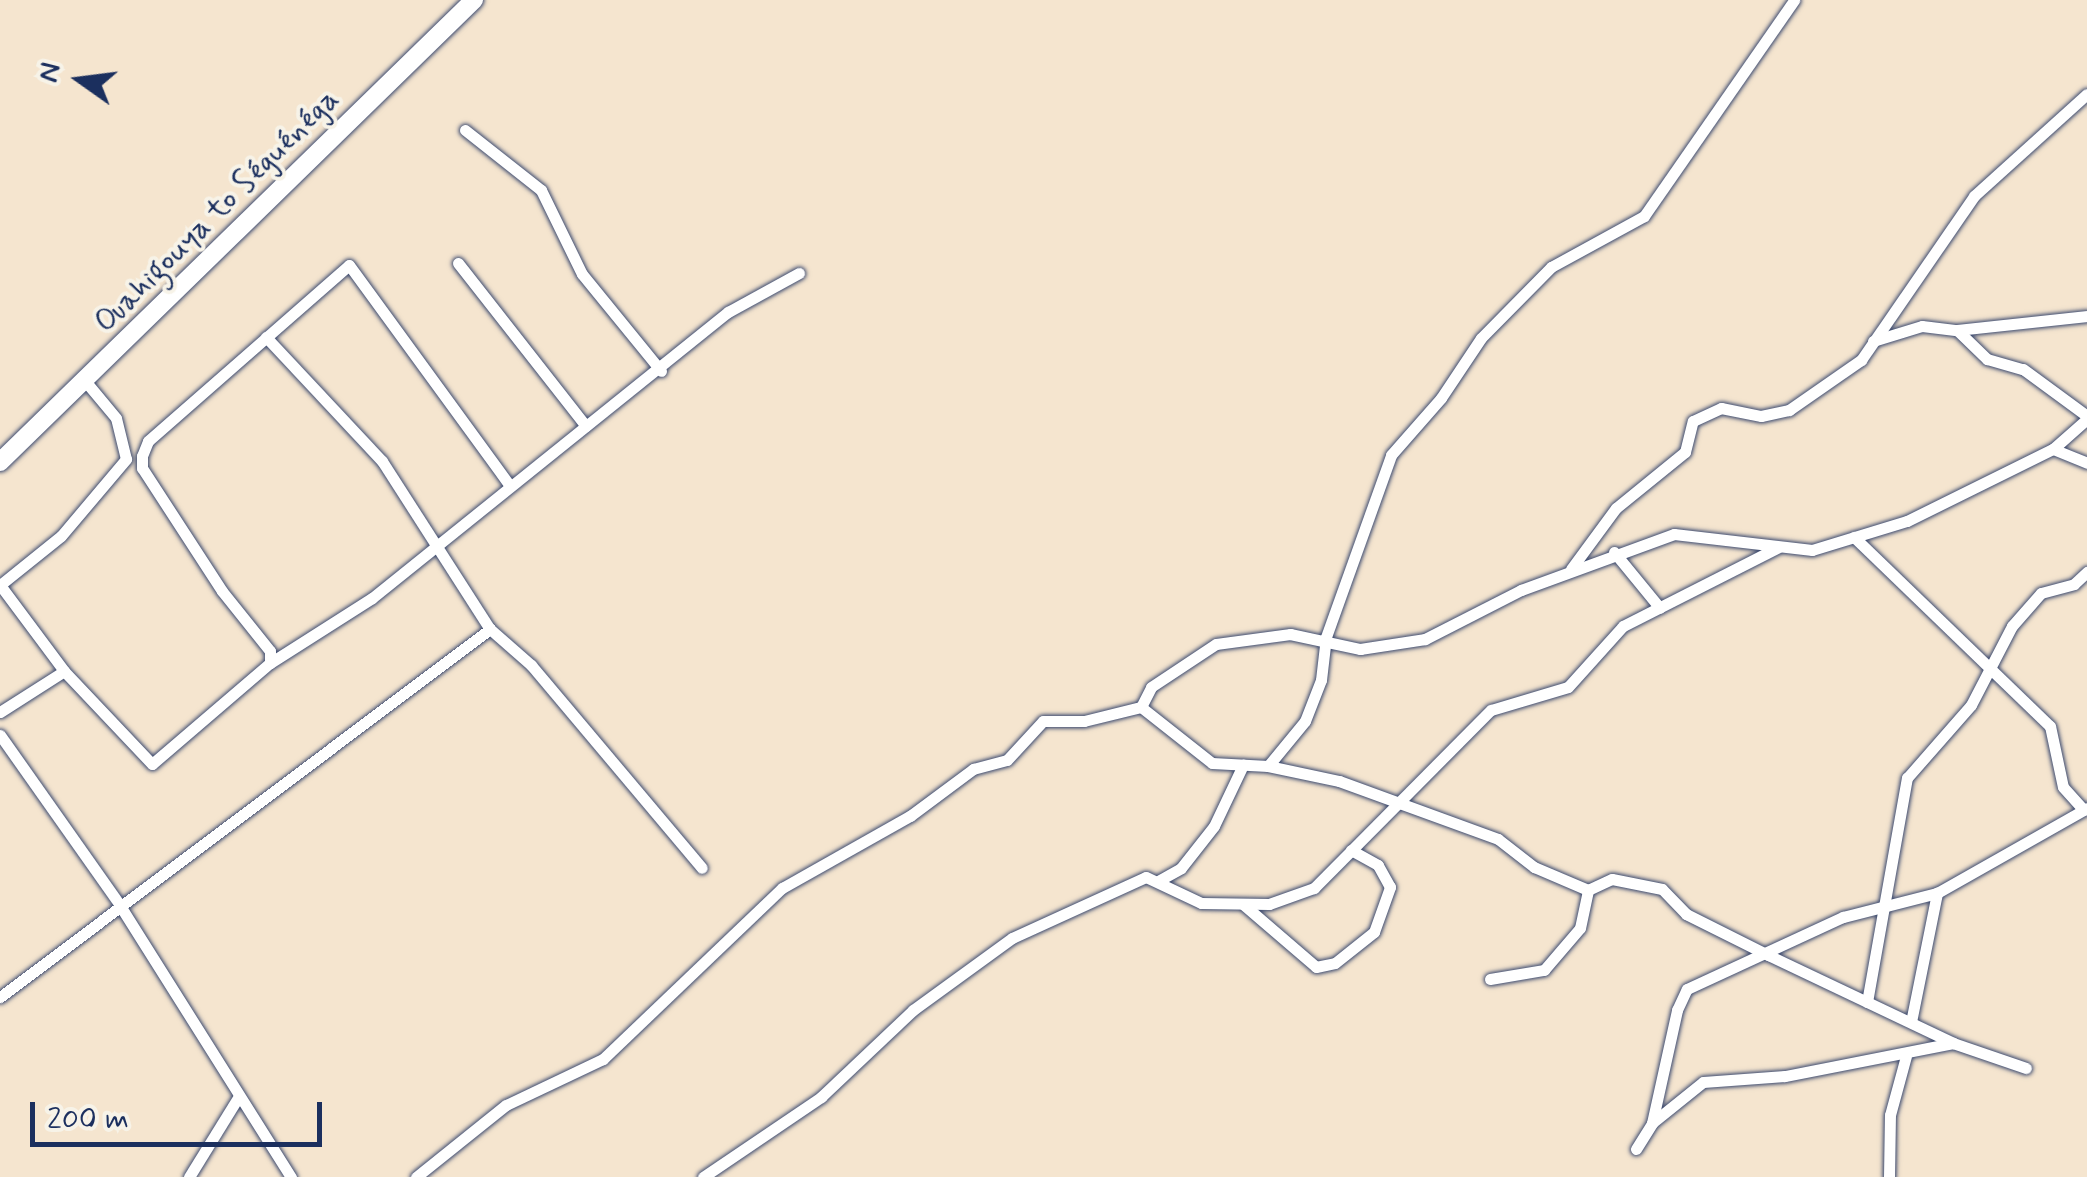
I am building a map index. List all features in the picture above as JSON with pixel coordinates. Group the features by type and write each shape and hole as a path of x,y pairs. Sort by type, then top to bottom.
{"main road":[{"name":"Ouahigouya to Séguénéga","path":"0,462 474,0"}],"street":[{"path":"1268,766 1305,721 1321,680 1324,644 1391,455 1441,398 1481,338 1552,267 1644,216 1794,0"},
{"path":"1571,570 1616,508 1685,452 1693,421 1720,408 1761,416 1789,410 1861,360 1974,196 2087,94"},
{"path":"465,130 542,190 582,274 662,370"},
{"path":"458,262 586,426"},
{"path":"270,664 270,651 222,591 142,468 142,456 148,441 349,265 508,483"},
{"path":"86,382 116,418 126,446 126,459 90,504 0,585 64,671 152,764 270,664 372,598 508,483 662,370 728,312 799,274"},
{"path":"1873,341 1922,326 1956,330 2087,316"},
{"path":"416,1177 506,1105 603,1060 782,888 910,816 973,769 1006,760 1043,721 1084,721 1141,707 1151,687 1216,644 1290,634 1360,650 1425,640 1571,570 1674,534 1812,550 1907,521 2053,449 2087,417 2023,370 1988,359 1956,330"},
{"path":"266,337 364,440 490,629 530,665 702,868"},
{"path":"126,446 142,456"},
{"path":"2053,449 2087,462"},
{"path":"1652,1123 1676,1010 1688,989 1842,918 1936,892 2086,809 2064,786 2050,726 1854,537"},
{"path":"703,1177 820,1097 913,1010 1012,938 1146,877 1201,903 1268,904 1314,888 1393,804 1491,710 1568,687 1623,626 1777,548"},
{"path":"1614,552 1660,608"},
{"path":"1868,1002 1907,778 1971,705 2012,626 2041,593 2074,584 2087,572"},
{"path":"0,997 490,629"},
{"path":"0,712 64,671"},
{"path":"1141,707 1212,764 1268,766 1339,781 1393,804 1498,839 1534,867 1588,890 1612,879 1662,889 1686,914 1768,955 1953,1043 2026,1068"},
{"path":"0,735 119,904 291,1177"},
{"path":"1158,881 1181,868 1214,826 1243,765"},
{"path":"1241,903 1316,967 1335,963 1374,932 1390,887 1378,865 1351,850"},
{"path":"1490,979 1544,970 1554,961 1580,928 1588,890"},
{"path":"1910,1022 1936,892"},
{"path":"1636,1149 1652,1123 1703,1082 1906,1056 1953,1043"},
{"path":"1889,1177 1890,1115 1906,1056"},
{"path":"188,1177 239,1096"}]}
